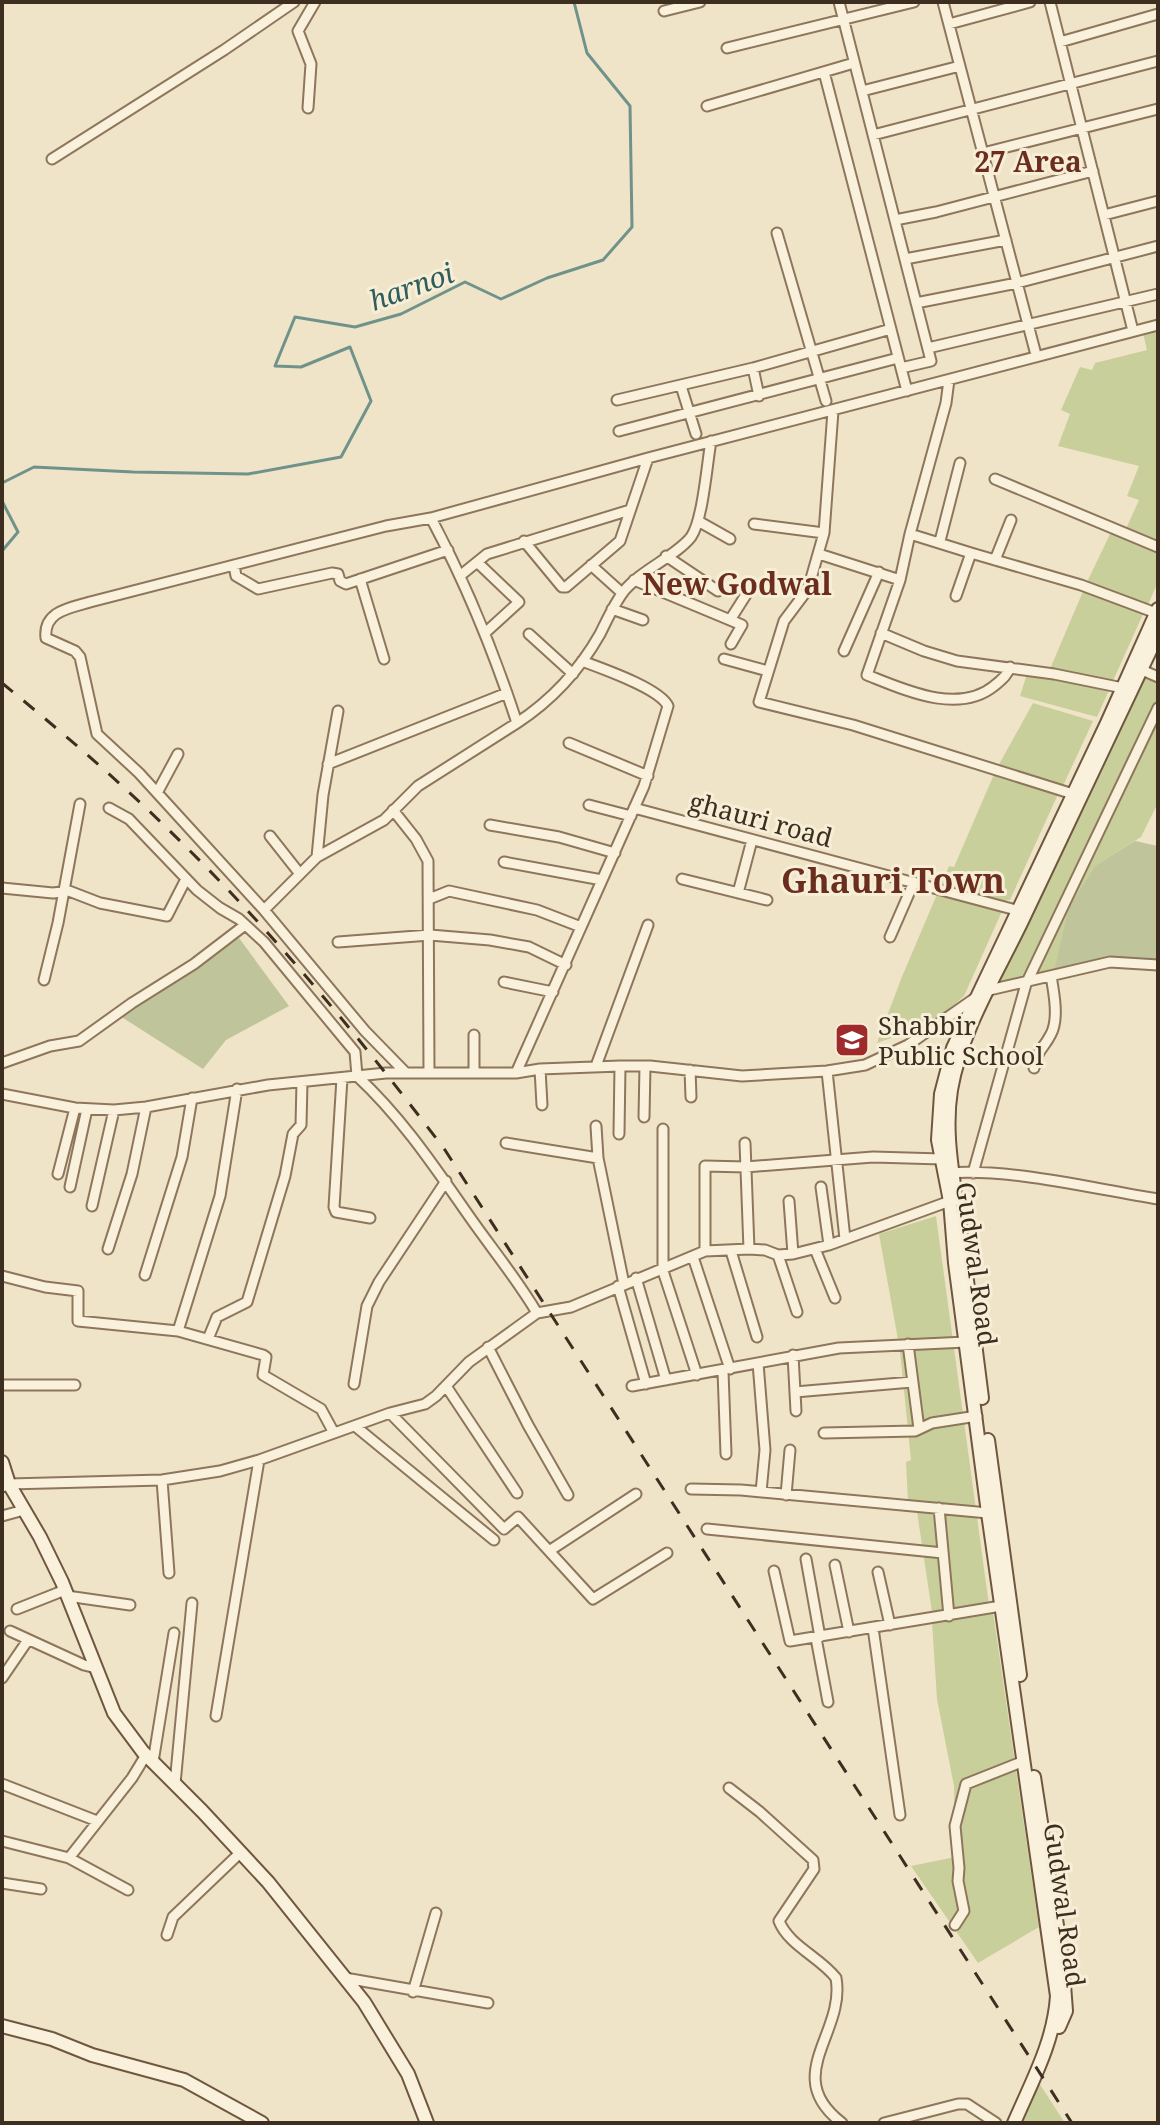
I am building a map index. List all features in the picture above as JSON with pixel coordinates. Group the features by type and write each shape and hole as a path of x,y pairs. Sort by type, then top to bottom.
{"main road":[{"name":"Gudwal Road","path":"1050,2039 1057,1996 955,1263 947,1173 951,1087 982,992 1016,910 1157,611"},
{"name":"Gudwal Road","path":"1050,2039 1066,2011 1062,1958 938,1116 946,1069 1158,634"},
{"path":"2,1462 6,1485 40,1537 114,1713 149,1759 268,1882 364,2002 408,2074 427,2123"},
{"path":"2,2026 184,2080 262,2123"},
{"path":"1014,2123 1050,2039"}],"street":[{"path":"52,159 294,2"},
{"path":"308,108 311,64 298,31 315,2"},
{"path":"664,11 700,2"},
{"path":"619,431 821,379 900,363 931,361 839,2"},
{"path":"727,48 914,2"},
{"path":"943,2 1035,351"},
{"path":"949,24 1030,2"},
{"path":"1050,2 1132,327"},
{"path":"1060,42 1158,14"},
{"path":"873,135 1158,61"},
{"path":"707,106 854,63"},
{"path":"862,91 960,66"},
{"path":"824,72 907,391"},
{"path":"983,153 1158,109"},
{"path":"895,220 1093,171"},
{"path":"1104,215 1158,201"},
{"path":"777,233 826,401"},
{"path":"905,259 1006,240"},
{"path":"916,303 1017,283 1158,246"},
{"path":"928,348 1158,294"},
{"path":"406,1073 365,1031 264,910 157,793 97,734 80,657 75,651 46,638 47,624 57,612 386,526 431,518 711,441 1158,325"},
{"path":"617,400 753,368 891,329"},
{"path":"753,368 759,396"},
{"path":"949,380 946,403 900,580 867,675 924,695 956,699 984,694 1004,679 1010,667"},
{"path":"681,386 696,434"},
{"path":"833,411 824,533 819,554 808,589 784,621 759,702 853,725 1073,794"},
{"path":"264,910 317,857 384,820 418,786 554,696 582,661 622,593 634,580 690,537 698,521 711,441"},
{"path":"524,541 562,587 566,587 620,541 648,458"},
{"path":"940,541 960,463"},
{"path":"995,479 1158,547"},
{"path":"461,575 487,554 630,510"},
{"path":"431,518 461,575 517,723"},
{"path":"995,560 1011,520"},
{"path":"698,521 730,539"},
{"path":"754,524 824,533"},
{"path":"910,534 1157,611"},
{"path":"234,565 236,576 258,589 332,573 338,574 343,584 448,550"},
{"path":"956,596 971,553"},
{"path":"819,554 900,580"},
{"path":"666,556 718,591"},
{"path":"477,562 519,602 485,633"},
{"path":"591,565 622,593"},
{"path":"844,651 879,572"},
{"path":"360,579 384,659"},
{"path":"634,580 742,625 731,644"},
{"path":"730,620 749,590"},
{"path":"612,609 643,620"},
{"path":"881,633 957,661 1010,667 1123,688"},
{"path":"529,634 573,674"},
{"path":"724,659 768,671"},
{"path":"516,1073 648,776 668,706 664,699 582,661"},
{"path":"1142,670 1158,677"},
{"path":"328,764 507,693"},
{"path":"973,1173 1026,984 1158,708"},
{"path":"317,857 338,711"},
{"path":"569,743 648,776"},
{"path":"157,793 178,754"},
{"path":"44,980 80,804"},
{"name":"ghauri road","path":"589,805 752,840 1016,910"},
{"path":"109,808 129,819 186,879 264,942 300,983 355,1052 357,1076 398,1116 537,1313"},
{"path":"393,810 425,853 429,873 429,1073"},
{"path":"490,825 559,837 615,853"},
{"path":"270,836 300,874"},
{"path":"738,893 752,840"},
{"path":"504,862 602,880"},
{"path":"2,888 53,893 64,890 100,903 167,916 186,879"},
{"path":"682,879 767,900"},
{"path":"890,937 914,882"},
{"path":"429,899 449,891 537,910 581,927"},
{"path":"2,1063 50,1046 79,1041 194,964 245,925"},
{"path":"596,1066 648,925"},
{"path":"338,942 430,935 490,940 529,947 566,965"},
{"path":"2,1094 75,1108 114,1110 146,1107 237,1089 406,1073 516,1073 596,1066 645,1066 742,1076 827,1071 865,1065 908,1045 982,992 1110,962 1158,965"},
{"path":"1034,1068 1039,1048 1052,1034 1055,1004 1051,976"},
{"path":"504,982 553,992"},
{"path":"474,1035 474,1073"},
{"path":"619,1134 620,1066"},
{"path":"644,1117 645,1066"},
{"path":"540,1069 542,1105"},
{"path":"690,1070 691,1097"},
{"path":"827,1071 845,1239"},
{"path":"342,1078 334,1207 336,1212 370,1218"},
{"path":"208,1339 217,1317 247,1302 285,1176 293,1134 301,1125 302,1082"},
{"path":"178,1331 220,1196 237,1089"},
{"path":"145,1275 178,1170 192,1098"},
{"path":"108,1249 132,1174 146,1107"},
{"path":"58,1174 75,1108"},
{"path":"70,1187 87,1109"},
{"path":"92,1206 114,1110"},
{"path":"596,1126 598,1158 621,1285 646,1384"},
{"path":"663,1129 663,1271 697,1375"},
{"path":"506,1143 598,1158"},
{"path":"745,1143 749,1249"},
{"path":"705,1251 705,1166 746,1167 836,1159 942,1159"},
{"path":"947,1173 1029,1178 1158,1199"},
{"path":"354,1384 367,1306 379,1282 446,1181"},
{"path":"821,1187 829,1245"},
{"path":"789,1201 793,1254"},
{"path":"6,1485 162,1480 220,1471 259,1460 390,1413 425,1404 469,1362 537,1313 571,1307 705,1251 749,1249 778,1255 793,1254 829,1245 950,1201"},
{"path":"815,1249 835,1298"},
{"path":"731,1251 757,1337"},
{"path":"778,1255 797,1312"},
{"path":"693,1257 727,1370 726,1454"},
{"path":"2,1276 45,1287 78,1291 78,1321 178,1331 263,1355 266,1357 263,1375 321,1409 334,1433"},
{"path":"636,1278 666,1380"},
{"path":"632,1386 839,1348 966,1342"},
{"path":"908,1344 919,1429"},
{"path":"488,1347 568,1495"},
{"path":"793,1355 796,1411"},
{"path":"758,1363 765,1450 761,1492"},
{"path":"795,1392 912,1382"},
{"path":"2,1385 75,1385"},
{"path":"446,1386 517,1493"},
{"path":"390,1413 504,1529 518,1517 593,1599 667,1553"},
{"path":"824,1433 862,1434 919,1429 932,1423 977,1416"},
{"path":"355,1426 494,1540"},
{"path":"786,1495 790,1450"},
{"path":"216,1716 259,1460"},
{"path":"162,1480 169,1573"},
{"path":"691,1489 761,1492 988,1513"},
{"path":"549,1551 636,1494"},
{"path":"939,1508 949,1616"},
{"path":"2,1516 24,1510"},
{"path":"707,1529 943,1553"},
{"path":"806,1559 828,1702"},
{"path":"835,1565 849,1632"},
{"path":"774,1571 790,1641 1001,1606"},
{"path":"878,1572 890,1625"},
{"path":"17,1609 66,1593 130,1605"},
{"path":"175,1784 192,1603"},
{"path":"873,1628 900,1815"},
{"path":"10,1631 96,1668"},
{"path":"69,1858 149,1759 174,1633"},
{"path":"2,1678 28,1640"},
{"path":"955,1925 964,1911 958,1881 955,1826 966,1784 1024,1761"},
{"path":"2,1784 97,1821"},
{"path":"729,1788 813,1860 814,1869 779,1921 785,1934 836,1978 834,2010 813,2077 821,2099 842,2123"},
{"path":"2,1841 69,1858 128,1890"},
{"path":"167,1935 173,1917 241,1852"},
{"path":"2,1883 41,1889"},
{"path":"413,1992 436,1913"},
{"path":"345,1978 488,2003"},
{"path":"884,2123 967,2104 996,2123"}],"green space":[{"path":"1158,329 1158,543 1125,531 1139,500 1127,496 1139,466 1058,446 1070,414 1061,410 1080,367 1092,370 1095,363 1147,350 1143,333"},
{"path":"1112,530 1158,552 1158,582 1147,607 1087,582"},
{"path":"1084,589 1144,612 1112,683 1050,669"},
{"path":"1027,674 1110,688 1097,717 1020,696"},
{"path":"1144,675 1158,680 1158,803 1141,837 1096,865 1053,976 997,984"},
{"path":"1033,703 1093,721 1062,788 997,768"},
{"path":"995,772 1059,792 964,996 940,1017 877,1043 949,866 954,867"},
{"path":"1135,841 1158,846 1158,965 1108,962 1053,976 1069,907 1096,865"},
{"path":"239,938 289,1006 226,1040 203,1069 120,1016"},
{"path":"936,1216 989,1605 932,1612 916,1505 908,1502 906,1462 911,1460 900,1351 879,1234"},
{"path":"993,1612 1039,1927 978,1963 911,1866 955,1857 954,1786 937,1699 932,1622"},
{"path":"1039,2083 1065,2123 1021,2123"}],"waterway":[{"name":"harnoi","path":"2,483 34,467 248,474 341,457 371,401 350,347 301,367 275,366 295,317 355,327 401,314 465,282 501,299 547,278 603,260 632,227 630,106 587,53 574,2"},
{"name":"harnoi","path":"2,501 18,532 2,551"}],"railway":[{"path":"2,683 115,780 216,877 318,991 445,1150 1072,2123"}],"place":[{"name":"Shabbir Public School","path":"852,1040"}],"district":[{"name":"27 Area","path":"1028,161"},
{"name":"New Godwal","path":"737,583"},
{"name":"Ghauri Town","path":"893,880"}]}
